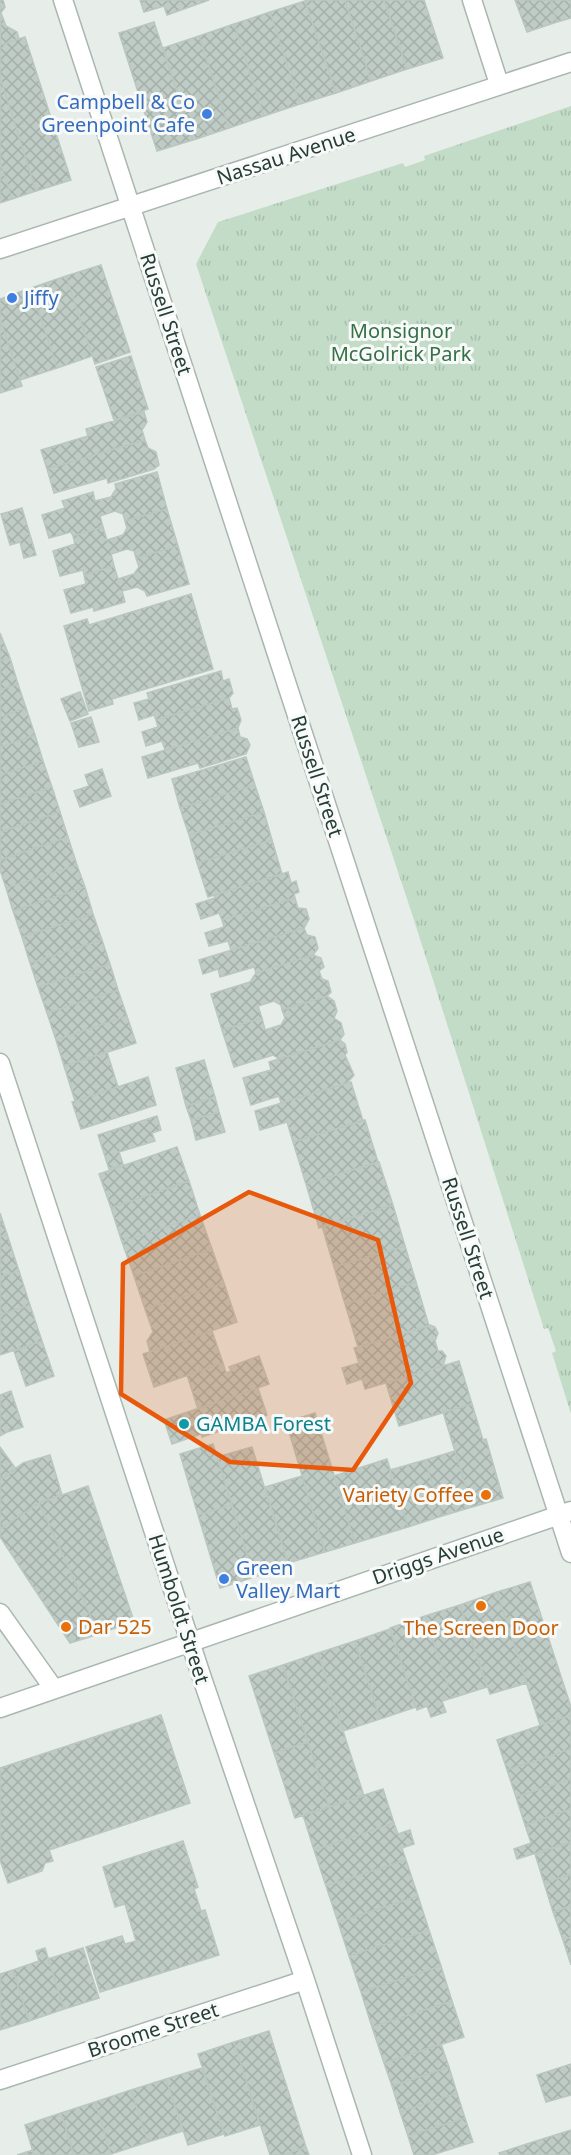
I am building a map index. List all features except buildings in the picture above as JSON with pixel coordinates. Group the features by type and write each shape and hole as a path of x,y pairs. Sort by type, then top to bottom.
{"street":[{"name":"Russell Street","path":"63,0 565,1513 571,1553"},
{"path":"472,0 499,84"},
{"name":"Nassau Avenue","path":"0,249 571,62"},
{"name":"Humboldt Street","path":"0,1063 190,1642 362,2155"},
{"name":"Driggs Avenue","path":"0,1708 565,1513"},
{"path":"0,1613 54,1689"},
{"name":"Broome Street","path":"0,2080 305,1980"}],"highlighted area":[{"path":"249,1192 378,1240 411,1383 353,1470 230,1462 121,1394 123,1264"}],"green space":[{"name":"Monsignor McGolrick Park","path":"571,106 571,1414 552,1353 556,1351 548,1328 544,1329 413,917 196,264 218,222 403,163 405,167 425,160 424,156"}],"place":[{"name":"Campbell & Co Greenpoint Cafe","path":"207,114"},
{"name":"Jiffy","path":"12,298"},
{"name":"GAMBA Forest","path":"184,1424"},
{"name":"Variety Coffee","path":"486,1495"},
{"name":"Green Valley Mart","path":"224,1579"},
{"name":"The Screen Door","path":"481,1606"},
{"name":"Dar 525","path":"66,1627"}]}
